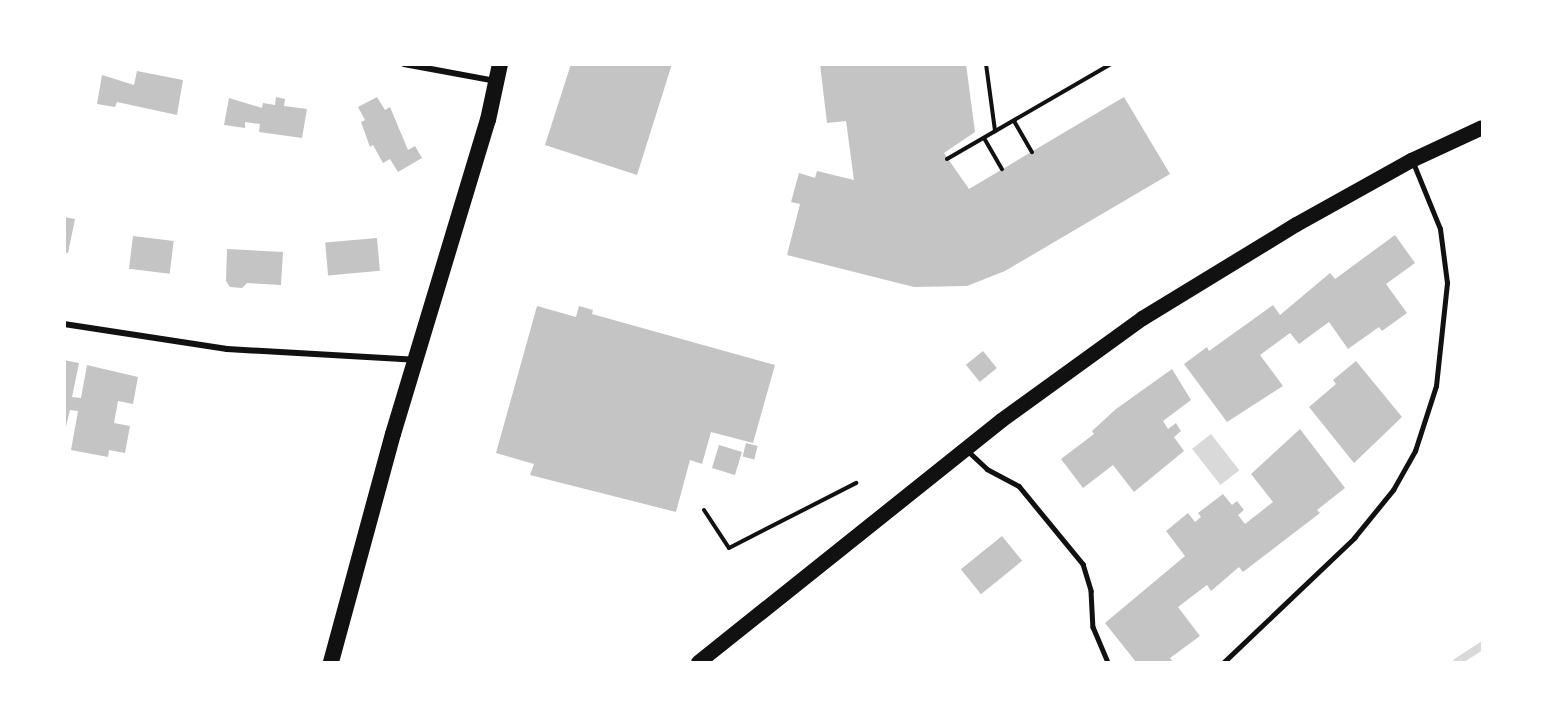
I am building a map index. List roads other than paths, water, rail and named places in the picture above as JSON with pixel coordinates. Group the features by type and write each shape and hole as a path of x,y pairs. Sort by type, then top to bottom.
{"highway":[{"path":"331,663 415,360 499,73"}],"main road":[{"path":"698,663 965,449 1142,318 1286,229 1411,160 1482,127"}],"street":[{"path":"404,64 499,73"},
{"path":"64,324 217,348 415,360"}],"lane":[{"path":"1224,663 1354,538 1393,490 1415,451 1436,386 1448,283 1440,229 1411,160"},
{"path":"965,449 987,469 1019,486 1071,547 1089,579 1092,627 1108,663"}],"waterway":[{"path":"1457,662 1482,646"}]}
